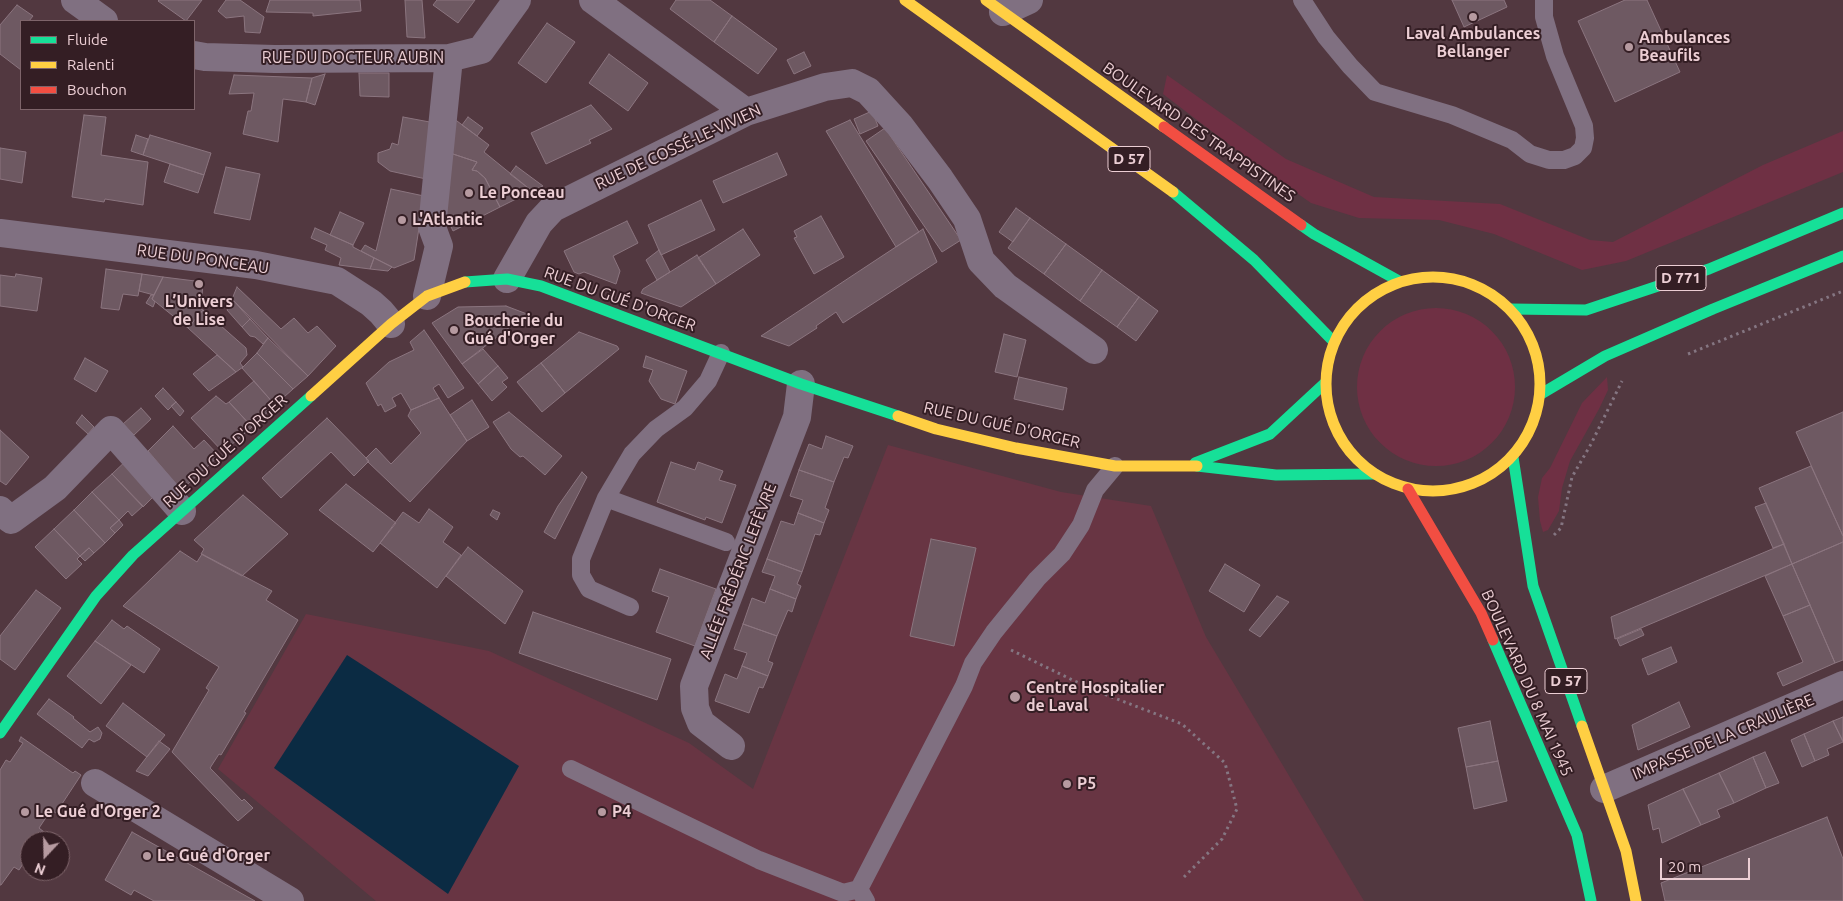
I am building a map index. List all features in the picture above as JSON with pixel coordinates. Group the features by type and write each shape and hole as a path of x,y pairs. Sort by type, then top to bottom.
{"main road":[{"name":"D 57","path":"905,0 1163,184 1254,260 1334,342"},
{"name":"BOULEVARD DES TRAPPISTINES","path":"992,4 1314,234 1399,282"},
{"name":"D 771","path":"1511,309 1586,310 1709,269 1843,213"},
{"name":"D 771","path":"1541,394 1605,356 1843,256"},
{"path":"1429,276 1459,279 1487,290 1511,309 1529,334 1539,363 1541,394 1532,428 1513,457 1491,475 1465,487 1436,491 1408,488 1375,474 1348,450 1331,419 1325,383 1327,362 1334,342 1355,310 1372,295 1399,282 1429,276"},
{"name":"RUE DU GUÉ D'ORGER","path":"0,733 96,596 133,555 391,324 427,296 464,282 507,279 541,286 801,384 936,429 1016,448 1115,466 1190,465 1276,475 1375,474"},
{"name":"RUE DU GUÉ D'ORGER","path":"1190,465 1270,434 1325,383"},
{"name":"BOULEVARD DU 8 MAI 1945","path":"1513,457 1533,586 1626,851 1636,901"},
{"name":"BOULEVARD DU 8 MAI 1945","path":"1408,488 1481,613 1577,835 1591,901"}],"street":[{"path":"76,0 103,20"},
{"name":"RUE DU DOCTEUR AUBIN","path":"195,55 275,59 449,58 480,50 517,0"},
{"path":"593,0 746,112"},
{"path":"992,4 1029,0"},
{"path":"427,296 440,246 432,227 449,58"},
{"name":"RUE DE COSSÉ-LE-VIVIEN","path":"507,279 539,223 553,208 746,112 825,87 852,83 868,91 900,126 940,179 967,219 981,261 1005,286 1094,350"},
{"name":"RUE DU PONCEAU","path":"0,233 256,265 337,281 370,303 391,324"},
{"name":"ALLÉE FRÉDÉRIC LEFÈVRE","path":"731,746 701,723 695,708 694,686 797,417 801,384"},
{"path":"0,510 11,520 55,488 110,430 182,511"},
{"name":"IMPASSE DE LA CRAULIÈRE","path":"1604,789 1843,685"},
{"path":"95,783 290,901"}],"lane":[{"path":"1302,0 1326,37 1375,92 1452,115 1512,140 1530,154 1549,160 1564,160 1575,156 1583,148 1585,138 1584,126 1555,56 1544,17 1544,0"},
{"path":"630,607 589,589 581,575 581,560 606,498 632,454 656,429 685,408 708,380 721,353"},
{"path":"571,769 759,860 852,896 964,686 973,663 989,639 1037,579 1062,554 1082,526 1095,490 1115,466"},
{"path":"606,498 726,542"}],"path":[{"path":"1685,356 1843,291"},
{"path":"1547,542 1561,528 1572,477 1591,444 1622,381 1631,377"},
{"path":"989,639 1091,689 1182,724 1226,763 1236,809 1222,839 1184,877"}],"shaded area":[{"path":"1167,75 1286,159 1374,197 1500,204 1590,240 1613,242 1763,165 1843,131 1843,172 1626,261 1582,270 1494,234 1439,220 1359,218 1311,203 1248,159 1163,94"},
{"path":"1428,308 1444,308 1459,311 1473,317 1492,331 1502,343 1512,364 1515,387 1512,410 1502,431 1492,443 1480,453 1459,463 1444,466 1428,466 1413,463 1392,453 1370,431 1360,410 1357,395 1357,379 1360,364 1370,343 1392,321 1413,311"},
{"path":"1607,377 1608,390 1570,461 1562,488 1559,511 1548,530 1543,532 1538,497 1542,478 1550,468 1582,403"},
{"name":"Centre Hospitalier de Laval","path":"888,445 1061,492 1151,506 1206,637 1364,901 376,901 218,769 306,614 489,651 689,743 753,789"}],"water":[{"path":"347,655 519,766 448,894 274,768"}],"building":[{"path":"159,0 202,0 187,20"},
{"path":"226,0 240,0 264,17 260,33 245,32 244,16 226,18 218,11"},
{"path":"270,0 360,0 361,11 313,16 313,13 266,12"},
{"path":"405,0 422,0 425,38 407,37"},
{"path":"437,0 475,0 458,23 433,5"},
{"path":"676,0 710,0 732,16 714,42 670,9"},
{"name":"Laval Ambulances Bellanger","path":"1452,0 1504,0 1507,7 1464,27"},
{"name":"Ambulances Beaufils","path":"1625,0 1647,0 1680,72 1615,102 1578,21"},
{"path":"17,5 33,16 30,20 20,20 20,69 0,54 0,25"},
{"path":"732,16 777,49 758,74 714,42"},
{"path":"547,23 575,42 546,83 518,63"},
{"path":"804,52 811,66 794,74 787,60"},
{"path":"609,54 648,83 628,111 589,83"},
{"path":"359,73 389,73 389,97 360,96"},
{"path":"325,74 315,105 306,102 312,78"},
{"path":"234,75 312,78 306,102 283,99 278,142 243,134 248,111 251,111 254,93 229,94"},
{"path":"591,105 612,129 589,140 591,143 546,164 531,133"},
{"path":"872,111 878,126 860,134 854,119"},
{"path":"84,115 106,117 101,155 148,162 143,205 105,199 104,202 72,197"},
{"path":"403,117 435,123 426,179 390,171 378,162 378,153 390,149 392,143 398,145"},
{"path":"468,117 483,128 477,136 462,125"},
{"path":"453,118 489,145 484,152 532,191 500,207 485,178 477,171 472,170 477,162 450,153"},
{"path":"850,120 919,232 896,247 826,131"},
{"path":"885,128 961,240 942,252 866,141"},
{"path":"136,135 148,139 143,155 131,151"},
{"path":"150,135 211,153 204,175 143,155"},
{"path":"0,148 26,152 22,183 0,179"},
{"name":"Le Ponceau","path":"450,153 477,162 472,170 477,171 485,178 500,207 453,231 444,212"},
{"path":"777,153 787,175 723,203 713,181"},
{"path":"170,164 204,175 198,193 164,182"},
{"path":"516,166 543,186 532,191 510,174"},
{"path":"226,167 260,174 250,220 214,213"},
{"name":"L'Atlantic","path":"391,189 424,196 414,260 394,268 361,251 365,245 376,251"},
{"path":"701,200 715,230 661,255 648,225"},
{"path":"1016,208 1030,218 1013,242 999,232"},
{"path":"340,212 364,223 353,245 330,235"},
{"path":"821,216 844,257 814,274 794,238 797,237 794,231"},
{"path":"1030,218 1066,244 1044,274 1008,248"},
{"path":"627,221 638,243 613,256 620,271 616,284 584,272 579,274 574,272 564,251"},
{"path":"315,228 353,245 353,247 374,258 370,269 339,265 341,258 325,250 327,245 311,238"},
{"path":"743,229 760,255 716,284 698,258"},
{"path":"923,229 937,262 843,323 836,312 816,326 817,328 789,346 761,336"},
{"path":"1066,244 1102,270 1080,301 1044,274"},
{"path":"659,250 670,272 657,280 646,260"},
{"path":"697,255 716,284 681,307 641,293 643,289"},
{"path":"374,258 392,267 388,271 370,269"},
{"path":"106,269 142,274 138,296 123,294 119,310 101,308"},
{"path":"1102,270 1139,297 1117,327 1080,301"},
{"path":"16,274 42,278 37,311 0,306 0,275 15,277"},
{"path":"142,274 163,277 154,295 139,291"},
{"path":"163,277 203,282 201,309 203,310 188,328 152,299"},
{"path":"237,287 281,329 294,318 308,333 317,326 336,346 308,376 232,299"},
{"path":"151,295 154,295 152,299 155,302 153,307 146,303"},
{"path":"1139,297 1158,311 1136,341 1117,327"},
{"path":"232,299 250,319 242,327 227,310"},
{"path":"506,306 527,314 524,316 526,319 522,323 519,320 462,364 432,323 458,307"},
{"path":"203,310 246,348 247,355 240,363 243,367 236,372 188,328"},
{"path":"250,319 268,338 263,344 255,337 250,336 242,327"},
{"path":"424,330 464,388 448,398 439,384 433,388 439,398 411,410 401,393 392,398 396,406 385,412 381,404 378,406 366,383 389,362 414,350 410,342"},
{"path":"579,332 617,346 619,349 565,393 541,363"},
{"path":"1004,334 1026,340 1017,377 995,372"},
{"path":"268,338 308,376 293,389 257,353"},
{"path":"483,349 498,366 478,384 462,364"},
{"path":"257,353 293,389 275,405 242,368"},
{"path":"217,355 236,372 209,391 193,374"},
{"path":"646,356 687,371 675,404 661,399 649,381 653,370 643,367"},
{"path":"85,358 108,371 96,392 74,379"},
{"path":"541,363 565,393 542,412 517,382"},
{"path":"498,366 508,378 502,382 507,387 492,401 478,384"},
{"path":"1019,377 1067,388 1063,410 1014,399"},
{"path":"254,381 275,405 252,427 229,402"},
{"path":"163,388 176,402 168,410 155,396"},
{"path":"216,396 226,404 229,402 252,427 223,452 191,418"},
{"path":"439,398 467,441 410,502 366,458 376,448 391,464 421,433 408,416 411,410"},
{"path":"472,400 489,427 467,441 450,415"},
{"path":"176,402 184,411 180,416 171,406"},
{"path":"141,408 151,419 134,435 123,424"},
{"path":"509,412 562,456 545,475 523,456 520,457 511,449 493,422"},
{"path":"1843,412 1843,536 1796,432"},
{"path":"82,415 94,427 88,434 76,423"},
{"path":"327,418 369,461 354,476 331,452 281,498 262,478"},
{"path":"173,426 194,449 204,440 219,456 181,490 148,451"},
{"path":"0,430 29,457 6,485 0,481"},
{"path":"826,436 853,446 848,458 844,457 834,482 799,470 809,444 822,449"},
{"path":"129,458 160,490 143,507 112,474"},
{"path":"671,462 695,470 698,462 723,471 719,480 736,485 722,523 706,517 705,520 657,502"},
{"path":"1811,466 1843,536 1843,542 1792,564 1759,488"},
{"path":"799,470 834,482 825,508 829,510 824,523 798,513 803,500 790,496"},
{"path":"582,472 587,477 555,539 544,532 558,506"},
{"path":"112,474 143,506 132,516 128,511 119,520 92,492"},
{"path":"346,484 396,523 373,552 319,510"},
{"path":"92,492 119,520 110,528 115,533 105,543 74,510"},
{"path":"243,495 288,534 242,576 201,554 204,549 194,540"},
{"path":"1766,503 1784,544 1773,548 1755,507"},
{"path":"429,509 453,527 443,542 461,555 437,588 380,543 403,512 419,523"},
{"path":"74,510 105,543 94,553 89,548 80,556 54,529"},
{"path":"493,510 500,513 497,520 490,515"},
{"path":"798,513 824,523 820,535 815,534 802,572 767,559 781,521 794,525"},
{"path":"119,520 123,525 115,533 110,528"},
{"path":"54,529 80,556 77,559 82,564 66,579 35,547"},
{"path":"931,539 976,548 954,646 910,636"},
{"path":"1843,542 1843,660 1835,663 1792,564"},
{"path":"1784,544 1792,564 1615,639 1611,617"},
{"path":"468,547 523,591 505,624 446,576"},
{"path":"89,548 94,553 85,561 80,556"},
{"path":"180,551 197,562 202,554 272,591 266,600 298,620 244,712 246,713 221,755 219,754 210,768 242,801 244,799 253,808 238,821 172,752 209,690 206,688 219,667 123,606"},
{"path":"767,559 802,572 797,584 801,586 796,599 770,589 775,576 762,572"},
{"path":"1225,564 1260,585 1244,612 1209,591"},
{"path":"1792,564 1810,605 1783,616 1765,576"},
{"path":"660,569 716,589 695,646 656,632 669,597 652,591"},
{"path":"770,589 796,599 792,612 788,610 777,636 743,624 752,598 765,603"},
{"path":"36,590 61,608 15,670 0,659 0,636"},
{"path":"1277,596 1289,602 1260,637 1249,630"},
{"path":"1810,605 1835,663 1783,686 1777,673 1803,662 1783,616"},
{"path":"533,612 671,659 657,700 519,653"},
{"path":"112,620 124,629 127,626 160,649 144,673 95,641"},
{"path":"743,624 777,636 768,661 773,663 768,676 742,666 747,653 734,649"},
{"path":"1641,629 1644,635 1620,646 1617,639"},
{"path":"95,641 131,665 101,704 67,676"},
{"path":"1671,647 1677,662 1648,675 1642,659"},
{"path":"742,666 768,676 763,688 759,687 749,713 715,701 725,674 737,679"},
{"path":"49,699 74,717 90,732 98,727 102,733 100,739 94,742 89,739 82,748 37,714"},
{"path":"1679,702 1690,727 1638,750 1632,725"},
{"path":"123,703 165,735 147,757 106,726"},
{"path":"1843,717 1843,741 1833,721"},
{"path":"1490,721 1498,761 1466,767 1458,728"},
{"path":"1833,721 1843,742 1827,749 1829,755 1815,761 1804,734"},
{"path":"1804,734 1815,761 1802,767 1791,740"},
{"name":"Le Gué d'Orger 2","path":"21,737 73,773 75,771 81,775 56,813 51,810 39,828 43,831 20,831 20,868 19,870 14,867 0,885 0,770 6,760 10,762 23,743 19,741"},
{"path":"159,741 170,749 148,776 136,771"},
{"path":"1765,752 1779,783 1766,788 1753,757"},
{"path":"1753,757 1766,788 1734,803 1719,773"},
{"path":"1498,761 1507,801 1474,809 1466,767"},
{"path":"1719,773 1734,803 1717,810 1720,817 1701,825 1683,789"},
{"path":"1683,789 1701,825 1662,843 1659,828 1653,830 1648,805"},
{"path":"1827,817 1843,859 1843,901 1665,901 1661,883"},
{"name":"Le Gué d'Orger","path":"132,832 255,901 154,901 134,890 131,895 105,880"}],"traffic: fast":[{"path":"1173,192 1254,260 1334,342"},
{"path":"1511,309 1586,310 1709,269 1843,213"},
{"path":"1301,225 1399,281"},
{"path":"1541,394 1605,356 1843,256"},
{"path":"465,282 507,279 541,286 801,384 898,416"},
{"path":"1195,463 1270,434 1325,383"},
{"path":"0,733 96,596 133,555 311,396"},
{"path":"1513,457 1533,586 1582,726"},
{"path":"1197,466 1276,475 1375,474"},
{"path":"1493,640 1577,835 1591,901"}],"traffic: slow":[{"path":"905,0 1173,192"},
{"path":"986,0 1164,127"},
{"path":"1422,277 1444,277 1464,281 1484,289 1509,308 1528,333 1536,353 1540,384 1536,415 1528,435 1509,460 1484,479 1464,487 1444,491 1422,491 1402,487 1382,479 1365,467 1350,452 1338,435 1330,415 1326,395 1326,373 1330,353 1338,333 1350,316 1365,301 1382,289 1402,281 1422,277"},
{"path":"311,396 391,324 427,296 465,282"},
{"path":"898,416 936,429 1016,448 1115,466 1197,466"},
{"path":"1582,726 1626,851 1636,901"}],"traffic: jam":[{"path":"1164,127 1301,225"},
{"path":"1408,489 1481,613 1493,640"}],"place":[{"name":"Laval Ambulances Bellanger","path":"1473,17"},
{"name":"Ambulances Beaufils","path":"1629,47"},
{"name":"Le Ponceau","path":"469,193"},
{"name":"L'Atlantic","path":"402,220"},
{"name":"L’Univers de Lise","path":"199,284"},
{"name":"Boucherie du Gué d'Orger","path":"454,330"},
{"name":"Centre Hospitalier de Laval","path":"1015,697"},
{"name":"P5","path":"1067,784"},
{"name":"Le Gué d'Orger 2","path":"25,812"},
{"name":"P4","path":"602,812"},
{"name":"Le Gué d'Orger","path":"147,856"}]}
